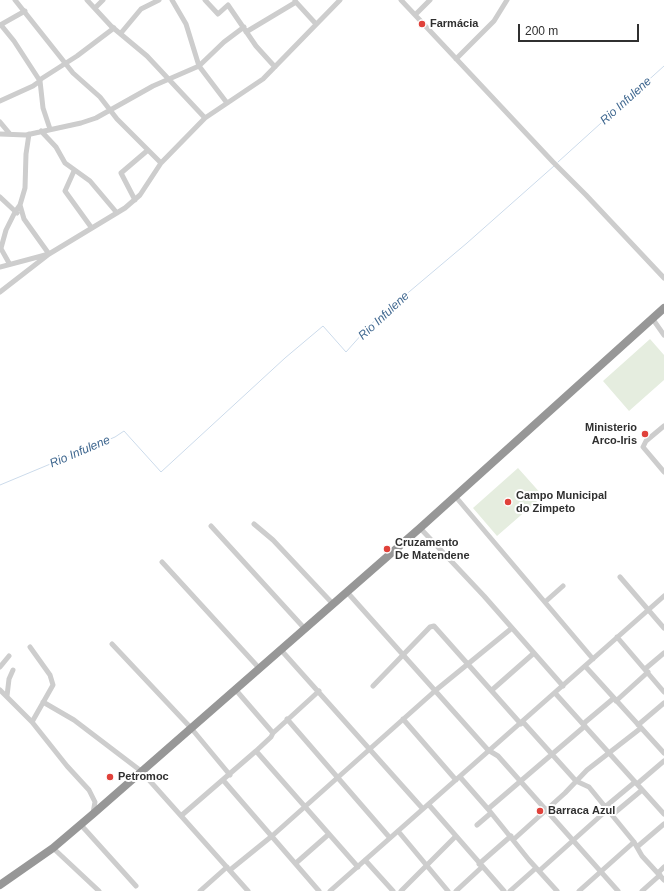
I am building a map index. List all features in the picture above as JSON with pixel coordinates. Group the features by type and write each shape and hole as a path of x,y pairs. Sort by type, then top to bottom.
{"highway":[{"path":"0,885 53,848 81,825 235,688 281,650 420,528 664,308"}],"street":[{"path":"15,0 77,77 100,97 110,111 161,163"},
{"path":"87,0 206,118"},
{"path":"96,8 103,0"},
{"path":"121,33 141,9 159,0"},
{"path":"172,0 185,20 199,66 227,103"},
{"path":"206,0 218,14 232,0"},
{"path":"0,292 49,254 117,213 135,200 146,188 161,163 206,118 253,87 275,67 340,0"},
{"path":"401,0 552,162 559,166 664,278"},
{"path":"415,15 430,0"},
{"path":"456,59 494,21 507,0"},
{"path":"0,134 29,134 88,121 110,111 152,86 199,66 224,42 295,1 316,24"},
{"path":"228,5 256,46 275,67"},
{"path":"24,11 0,25 14,41 40,81 44,108 50,129"},
{"path":"0,101 34,86 44,76 114,28"},
{"path":"0,122 10,134"},
{"path":"41,131 56,147 61,159 74,171 90,181 117,213"},
{"path":"9,263 0,248 6,230 20,205 25,188 26,154 29,134"},
{"path":"135,200 121,173 148,150"},
{"path":"74,171 65,191 91,228"},
{"path":"0,197 24,219 49,254"},
{"path":"20,205 24,219"},
{"path":"0,267 9,263 49,254"},
{"path":"652,318 664,335"},
{"path":"664,426 646,441 643,447 664,472"},
{"path":"455,496 593,659"},
{"path":"254,524 273,540 333,604"},
{"path":"211,526 305,629"},
{"path":"420,528 563,686"},
{"path":"162,562 259,668"},
{"path":"620,577 664,628"},
{"path":"545,602 563,586"},
{"path":"347,592 488,750 498,756 618,891"},
{"path":"334,890 365,860 458,779 488,750 522,723 664,596"},
{"path":"373,686 430,627 434,626 576,781 589,787 664,880"},
{"path":"200,891 272,836 436,690 512,628"},
{"path":"617,637 664,692"},
{"path":"112,644 191,728 230,774"},
{"path":"30,647 53,681 53,684 32,722"},
{"path":"281,650 423,809"},
{"path":"492,690 534,653"},
{"path":"476,825 520,781 561,749 584,725 647,671 664,653"},
{"path":"0,667 9,656"},
{"path":"585,666 664,753"},
{"path":"6,696 9,679 13,670"},
{"path":"235,688 273,733"},
{"path":"0,690 32,722 93,796 95,802 93,814"},
{"path":"182,815 256,751 287,719 319,691"},
{"path":"555,693 664,814"},
{"path":"43,702 74,720 141,771 182,815 248,891"},
{"path":"456,891 481,865 512,838 547,811 587,770 610,753 664,703"},
{"path":"404,718 458,779 490,811 557,891"},
{"path":"287,719 390,838"},
{"path":"256,751 358,867"},
{"path":"510,891 573,841 606,808 664,762"},
{"path":"223,780 319,891"},
{"path":"612,815 642,790"},
{"path":"428,805 504,891"},
{"path":"579,891 635,845 664,824"},
{"path":"81,825 136,886"},
{"path":"398,831 448,891"},
{"path":"296,863 330,834"},
{"path":"401,891 428,866 456,836"},
{"path":"53,848 99,891"},
{"path":"365,860 393,891"},
{"path":"642,891 664,867"}],"shaded area":[{"path":"650,339 664,355 664,380 629,411 603,381"},
{"name":"Campo Municipal do Zimpeto","path":"518,468 543,496 497,536 473,508"}],"waterway":[{"name":"Rio Infulene","path":"558,162 664,66"},
{"name":"Rio Infulene","path":"0,485 115,437 124,431 161,472 285,358 323,326 346,352 371,324 467,243 554,166"}],"place":[{"name":"Farmácia","path":"422,24"},
{"name":"Ministerio Arco-Iris","path":"645,434"},
{"name":"Campo Municipal do Zimpeto","path":"508,502"},
{"name":"Cruzamento De Matendene","path":"387,549"},
{"name":"Petromoc","path":"110,777"},
{"name":"Barraca Azul","path":"540,811"}]}
